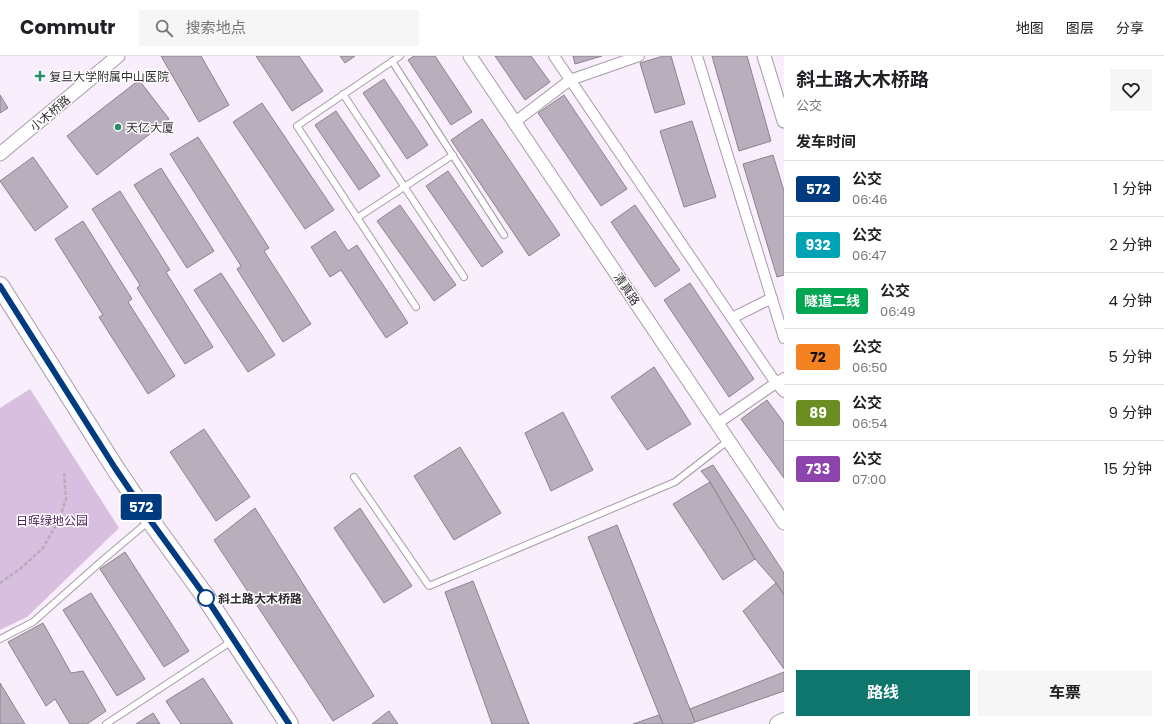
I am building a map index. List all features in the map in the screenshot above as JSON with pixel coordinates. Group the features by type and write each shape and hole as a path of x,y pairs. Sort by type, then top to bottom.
{"main road":[{"path":"0,286 115,468 150,520 205,596 289,724"}],"street":[{"name":"小木桥路","path":"0,154 118,56"},
{"name":"清真路","path":"470,56 784,522"},
{"path":"554,56 732,318 780,381 784,392"},
{"path":"515,122 570,80 639,56"},
{"path":"697,56 784,338"},
{"path":"764,56 784,121"},
{"path":"732,318 772,298"},
{"path":"718,423 780,381"},
{"path":"778,724 784,722"}],"lane":[{"path":"400,56 297,126 416,307"},
{"path":"392,61 504,235"},
{"path":"343,94 464,277"},
{"path":"357,218 452,155"},
{"path":"354,477 429,586 675,482 729,440"},
{"path":"0,639 33,622 150,520"},
{"path":"106,724 234,640"}],"path":[{"path":"0,583 20,569 43,548 56,526 66,499 64,471"}],"green space":[{"name":"日晖绿地公园","path":"30,389 119,528 27,617 0,630 0,408"}],"building":[{"path":"161,56 201,56 229,105 199,122"},
{"path":"256,56 299,56 323,91 292,111"},
{"path":"340,56 355,56 345,63"},
{"path":"414,56 435,56 472,112 451,125 408,60"},
{"path":"495,56 531,56 550,82 525,100"},
{"path":"573,56 602,56 575,64"},
{"path":"663,56 671,56 685,104 655,113 640,63"},
{"path":"712,56 747,56 771,141 739,151"},
{"path":"384,79 428,145 407,159 363,93"},
{"name":"天亿大厦","path":"139,80 169,119 97,175 67,136"},
{"path":"0,95 8,108 0,113"},
{"path":"564,95 627,189 601,206 538,113"},
{"path":"262,103 334,210 305,229 233,122"},
{"path":"336,111 380,176 359,190 315,125"},
{"path":"482,119 560,235 529,256 451,140"},
{"path":"692,121 716,197 684,207 660,131"},
{"path":"198,137 269,248 264,251 311,324 283,342 237,269 241,266 170,154"},
{"path":"773,155 784,191 784,275 777,277 743,164"},
{"path":"33,157 68,207 35,231 0,181"},
{"path":"161,168 214,251 187,268 134,185"},
{"path":"448,171 503,252 482,267 426,186"},
{"path":"120,191 170,270 166,272 213,347 185,364 137,288 140,285 92,209"},
{"path":"400,205 456,285 434,301 377,221"},
{"path":"635,205 680,270 655,287 611,222"},
{"path":"83,221 132,299 128,302 175,376 148,394 99,317 103,315 55,239"},
{"path":"335,231 348,251 357,245 408,323 386,338 341,270 330,277 311,247"},
{"path":"221,273 275,355 248,372 194,290"},
{"path":"690,283 754,379 729,397 664,300"},
{"path":"654,367 691,424 647,450 611,397"},
{"path":"767,400 784,423 784,478 741,419"},
{"path":"563,412 593,470 551,491 525,433"},
{"path":"204,429 250,497 216,521 170,452"},
{"path":"460,447 501,513 454,540 414,476"},
{"path":"713,465 784,573 784,595 776,583 755,559 710,482 701,471"},
{"path":"710,482 755,559 723,580 673,504"},
{"path":"255,508 374,696 333,721 214,540"},
{"path":"360,508 412,586 384,603 334,528"},
{"path":"617,525 695,722 690,724 663,724 588,537"},
{"path":"125,552 189,651 164,667 100,569"},
{"path":"473,581 529,724 492,724 445,592"},
{"path":"776,583 784,595 784,669 743,611"},
{"path":"91,593 145,679 117,696 63,610"},
{"path":"43,623 71,673 83,671 106,711 87,724 70,724 55,699 46,706 8,642"},
{"path":"784,672 784,691 695,722 690,709"},
{"path":"203,678 233,724 181,724 166,701"},
{"path":"0,683 25,724 0,724"},
{"path":"389,711 398,724 372,724"},
{"path":"153,713 160,724 136,724"},
{"path":"659,715 663,724 633,724"}],"bus line":[{"name":"572","path":"0,286 115,468 150,520 205,596 289,724"}],"place":[{"name":"复旦大学附属中山医院","path":"40,76"},
{"name":"天亿大厦","path":"118,127"},
{"name":"斜土路大木桥路","path":"206,598"}]}
